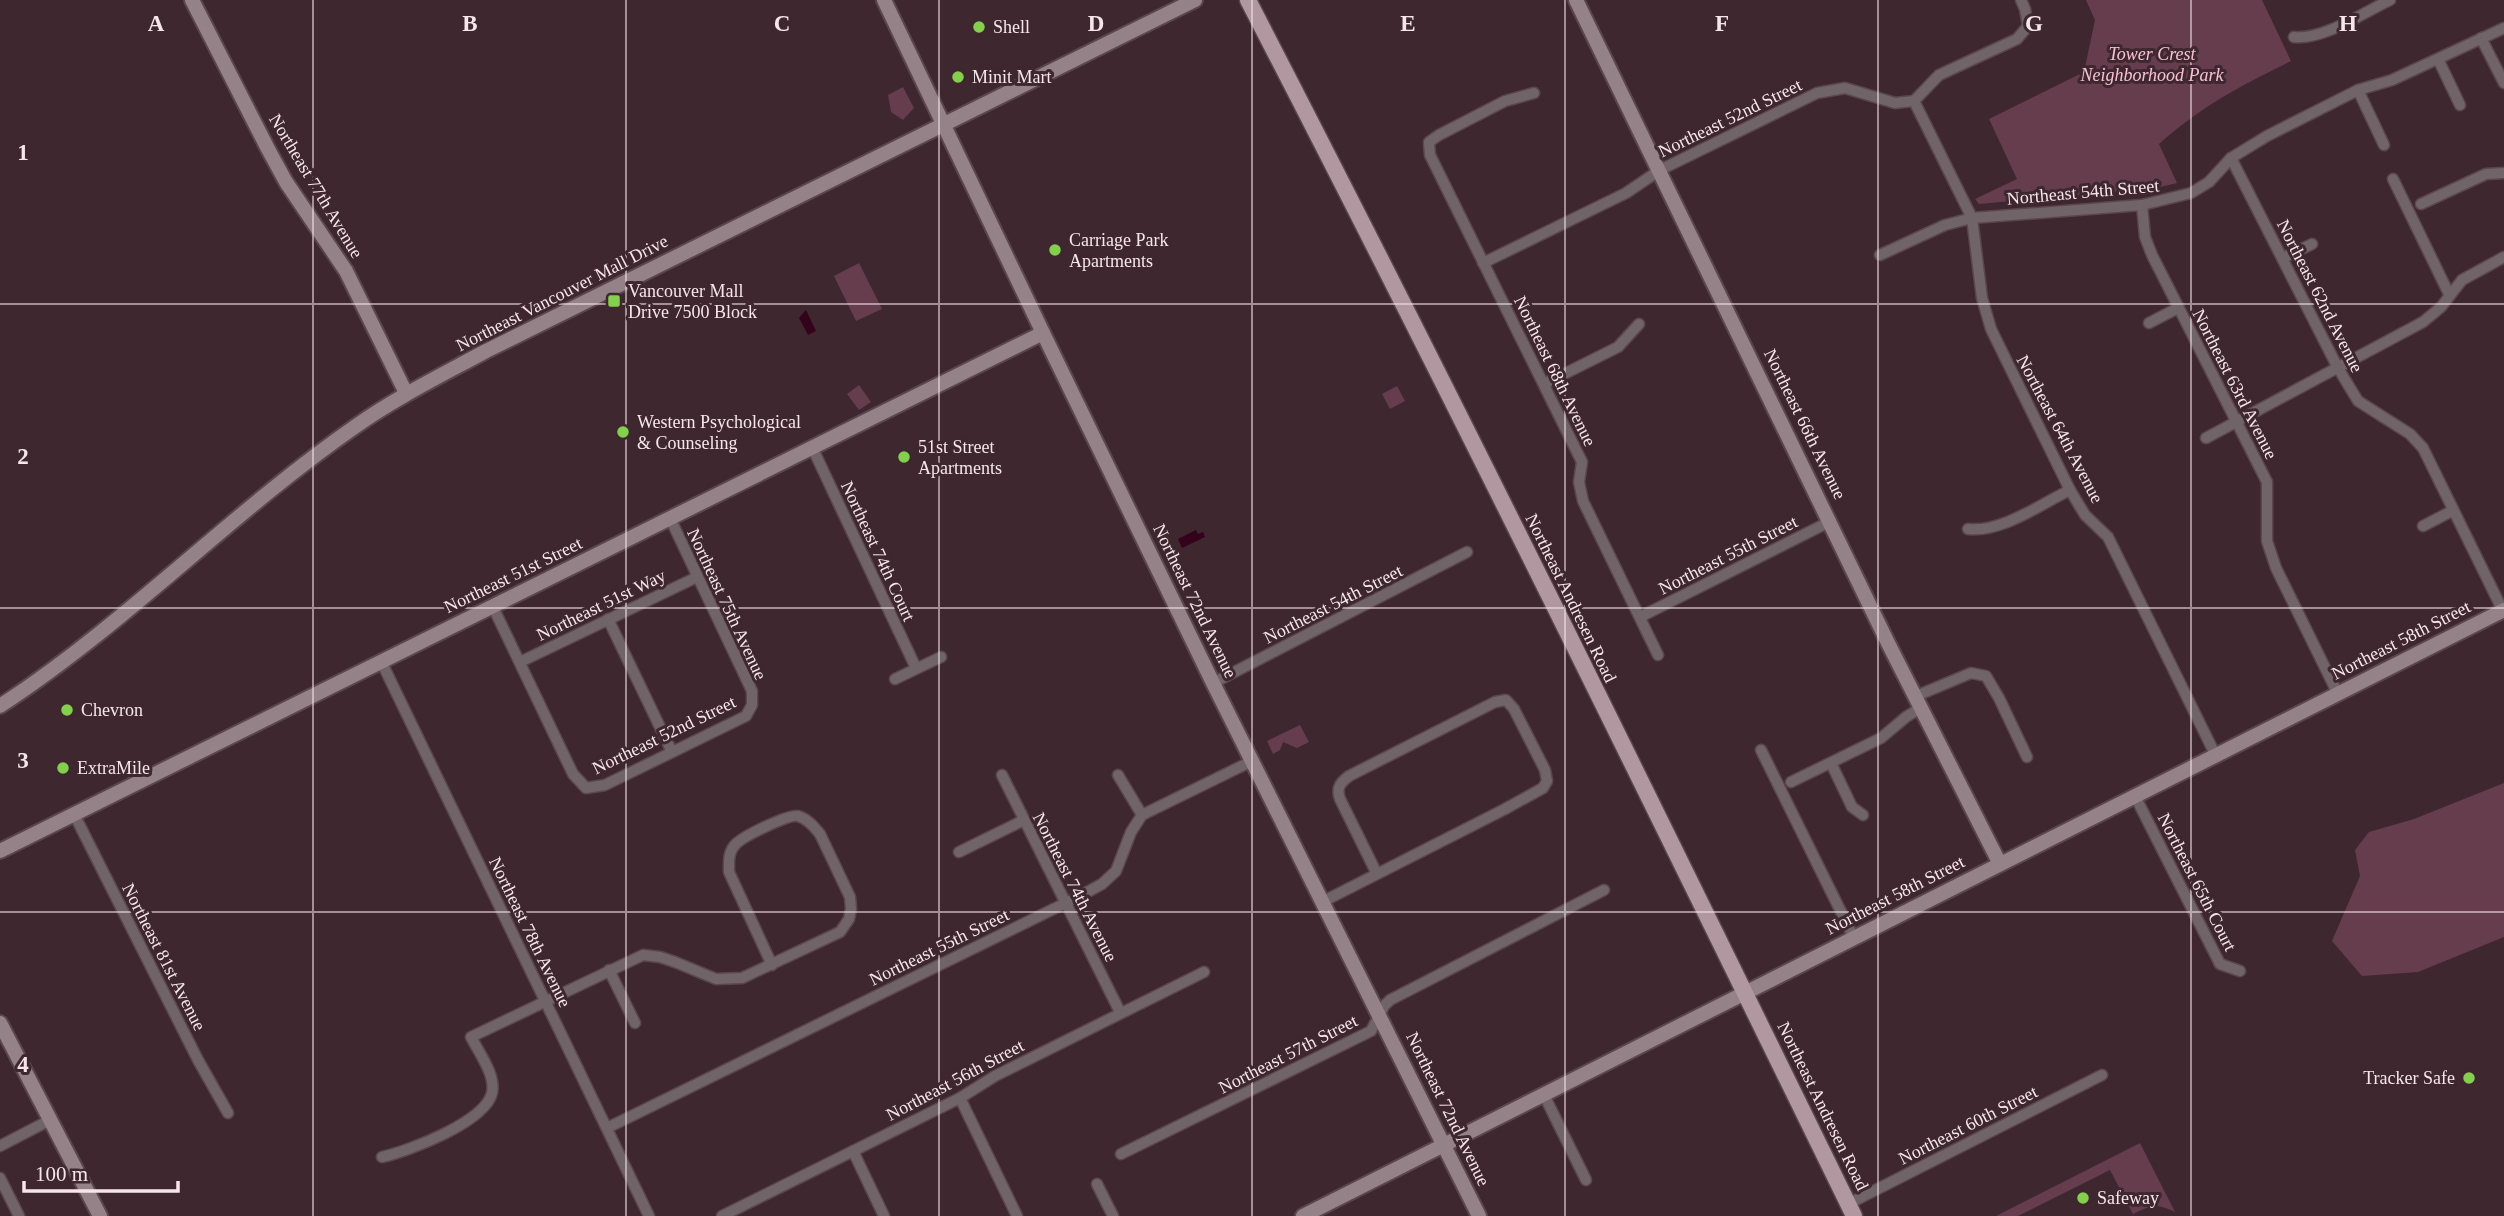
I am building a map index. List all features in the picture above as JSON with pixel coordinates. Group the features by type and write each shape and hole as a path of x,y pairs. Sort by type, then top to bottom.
{"main road":[{"name":"Northeast Andresen Road","path":"1248,0 1361,219 1746,992 1851,1210"}],"street":[{"name":"Northeast 77th Avenue","path":"192,0 280,171 346,271 406,393"},
{"name":"Northeast 72nd Avenue","path":"884,0 1213,683 1479,1216"},
{"name":"Northeast Vancouver Mall Drive","path":"0,706 92,639 308,461 406,393 1195,0"},
{"name":"Northeast 66th Avenue","path":"1576,0 2000,864"},
{"path":"1914,102 1940,75 2017,39 2028,26 2021,0"},
{"path":"2294,37 2306,39 2319,35 2390,0"},
{"name":"Northeast 54th Street","path":"1880,255 1945,225 1972,218 2142,205 2191,193 2209,182 2231,158 2267,136 2358,90 2392,80 2504,28"},
{"path":"2481,38 2504,83"},
{"path":"2438,59 2460,105"},
{"name":"Northeast 52nd Street","path":"1483,263 1626,193 1660,170 1816,93 1845,88 1895,103 1914,102"},
{"path":"2358,90 2384,145"},
{"name":"Northeast 68th Avenue","path":"1534,93 1505,101 1438,135 1430,142 1430,155 1582,462 1579,482 1583,501 1658,655"},
{"name":"Northeast 64th Avenue","path":"1914,102 1972,218 1982,298 1991,329 2070,490 2085,515 2108,537 2216,756"},
{"name":"Northeast 62nd Avenue","path":"2231,158 2338,368 2358,401 2410,433 2423,448 2504,610"},
{"path":"2421,204 2486,174 2504,173"},
{"path":"2393,179 2449,295"},
{"name":"Northeast 63rd Avenue","path":"2142,205 2145,237 2178,308 2267,482 2267,541 2276,568 2338,694"},
{"path":"2283,258 2312,244"},
{"path":"2206,438 2423,322 2441,307 2462,279 2504,257"},
{"path":"2149,323 2178,308"},
{"path":"1544,384 1618,347 1639,324"},
{"name":"Northeast 51st Street","path":"0,850 1043,333"},
{"name":"Northeast 74th Court","path":"812,447 916,668"},
{"path":"1968,529 1986,530 1999,526 2070,490"},
{"path":"2423,526 2452,510"},
{"name":"Northeast 75th Avenue","path":"670,518 752,691 752,705"},
{"name":"Northeast 55th Street","path":"1640,617 1830,521"},
{"name":"Northeast 54th Street","path":"1213,683 1467,552"},
{"name":"Northeast 51st Way","path":"520,662 696,577"},
{"path":"493,607 520,662"},
{"name":"Northeast 58th Street","path":"1303,1216 2504,610"},
{"path":"608,619 672,752"},
{"path":"895,679 941,657"},
{"name":"Northeast 78th Avenue","path":"382,661 649,1216"},
{"name":"Northeast 52nd Street","path":"520,662 573,774 586,788 605,786 746,716 752,705"},
{"path":"1791,782 1881,738 1919,702 1974,674 1986,676 2027,757"},
{"path":"1322,902 1505,809 1542,788 1547,782 1545,770 1514,709 1506,700 1495,702 1349,776 1338,787 1340,799 1377,874"},
{"path":"1761,750 1854,938"},
{"path":"1118,775 1142,815 1252,761"},
{"path":"1830,762 1852,807 1863,815"},
{"name":"Northeast 74th Avenue","path":"1002,775 1120,1013"},
{"name":"Northeast 65th Court","path":"2135,796 2220,964 2240,971"},
{"name":"Northeast 81st Avenue","path":"74,814 228,1113"},
{"name":"Northeast 55th Street","path":"607,1128 1102,884 1116,871 1131,832 1142,815"},
{"path":"382,1157 405,1152 473,1117 485,1108 492,1093 492,1079 471,1037 643,955 667,959 716,979 742,978 772,965 840,932 849,919 850,897 820,834 798,816 789,816 748,835 735,844 728,858 729,872 772,965"},
{"path":"959,852 1024,820"},
{"name":"Northeast 57th Street","path":"1121,1154 1371,1031 1390,1000 1604,890"},
{"path":"610,970 635,1023"},
{"name":"Northeast 56th Street","path":"722,1216 960,1098 995,1076 1204,972"},
{"path":"0,1023 100,1216"},
{"name":"Northeast 60th Street","path":"1851,1210 2102,1075"},
{"path":"1544,1095 1586,1180"},
{"path":"960,1098 1017,1216"},
{"path":"0,1146 50,1120"},
{"path":"853,1150 884,1216"},
{"path":"0,1178 19,1216"},
{"path":"1097,1184 1113,1216"}],"green space":[{"name":"Tower Crest Neighborhood Park","path":"2086,0 2262,0 2291,61 2222,98 2191,118 2159,144 2177,183 2156,188 1979,204 1975,199 2017,179 1989,119 2084,72 2095,20"},
{"path":"903,87 914,108 903,120 891,112 888,95"},
{"path":"859,263 882,309 856,321 834,276"},
{"path":"859,385 871,402 859,410 847,394"},
{"path":"1397,386 1405,401 1390,409 1382,394"},
{"path":"1300,725 1309,742 1297,748 1283,742 1280,750 1273,754 1267,741"},
{"path":"2504,783 2504,937 2418,972 2362,976 2332,941 2360,876 2355,850 2369,832 2414,819"},
{"path":"2140,1143 2175,1212 2154,1206 2133,1214 2110,1170 2018,1216 1996,1216"}],"shaded area":[{"path":"806,310 816,331 808,335 799,318"},
{"path":"1196,530 1198,534 1203,532 1205,537 1182,548 1178,539"}],"place":[{"name":"Shell","path":"979,27"},
{"name":"Minit Mart","path":"958,77"},
{"name":"Carriage Park Apartments","path":"1055,250"},
{"name":"Vancouver Mall Drive 7500 Block","path":"614,301"},
{"name":"Western Psychological & Counseling","path":"623,432"},
{"name":"51st Street Apartments","path":"904,457"},
{"name":"Chevron","path":"67,710"},
{"name":"ExtraMile","path":"63,768"},
{"name":"Tracker Safe","path":"2469,1078"},
{"name":"Safeway","path":"2083,1198"}]}
